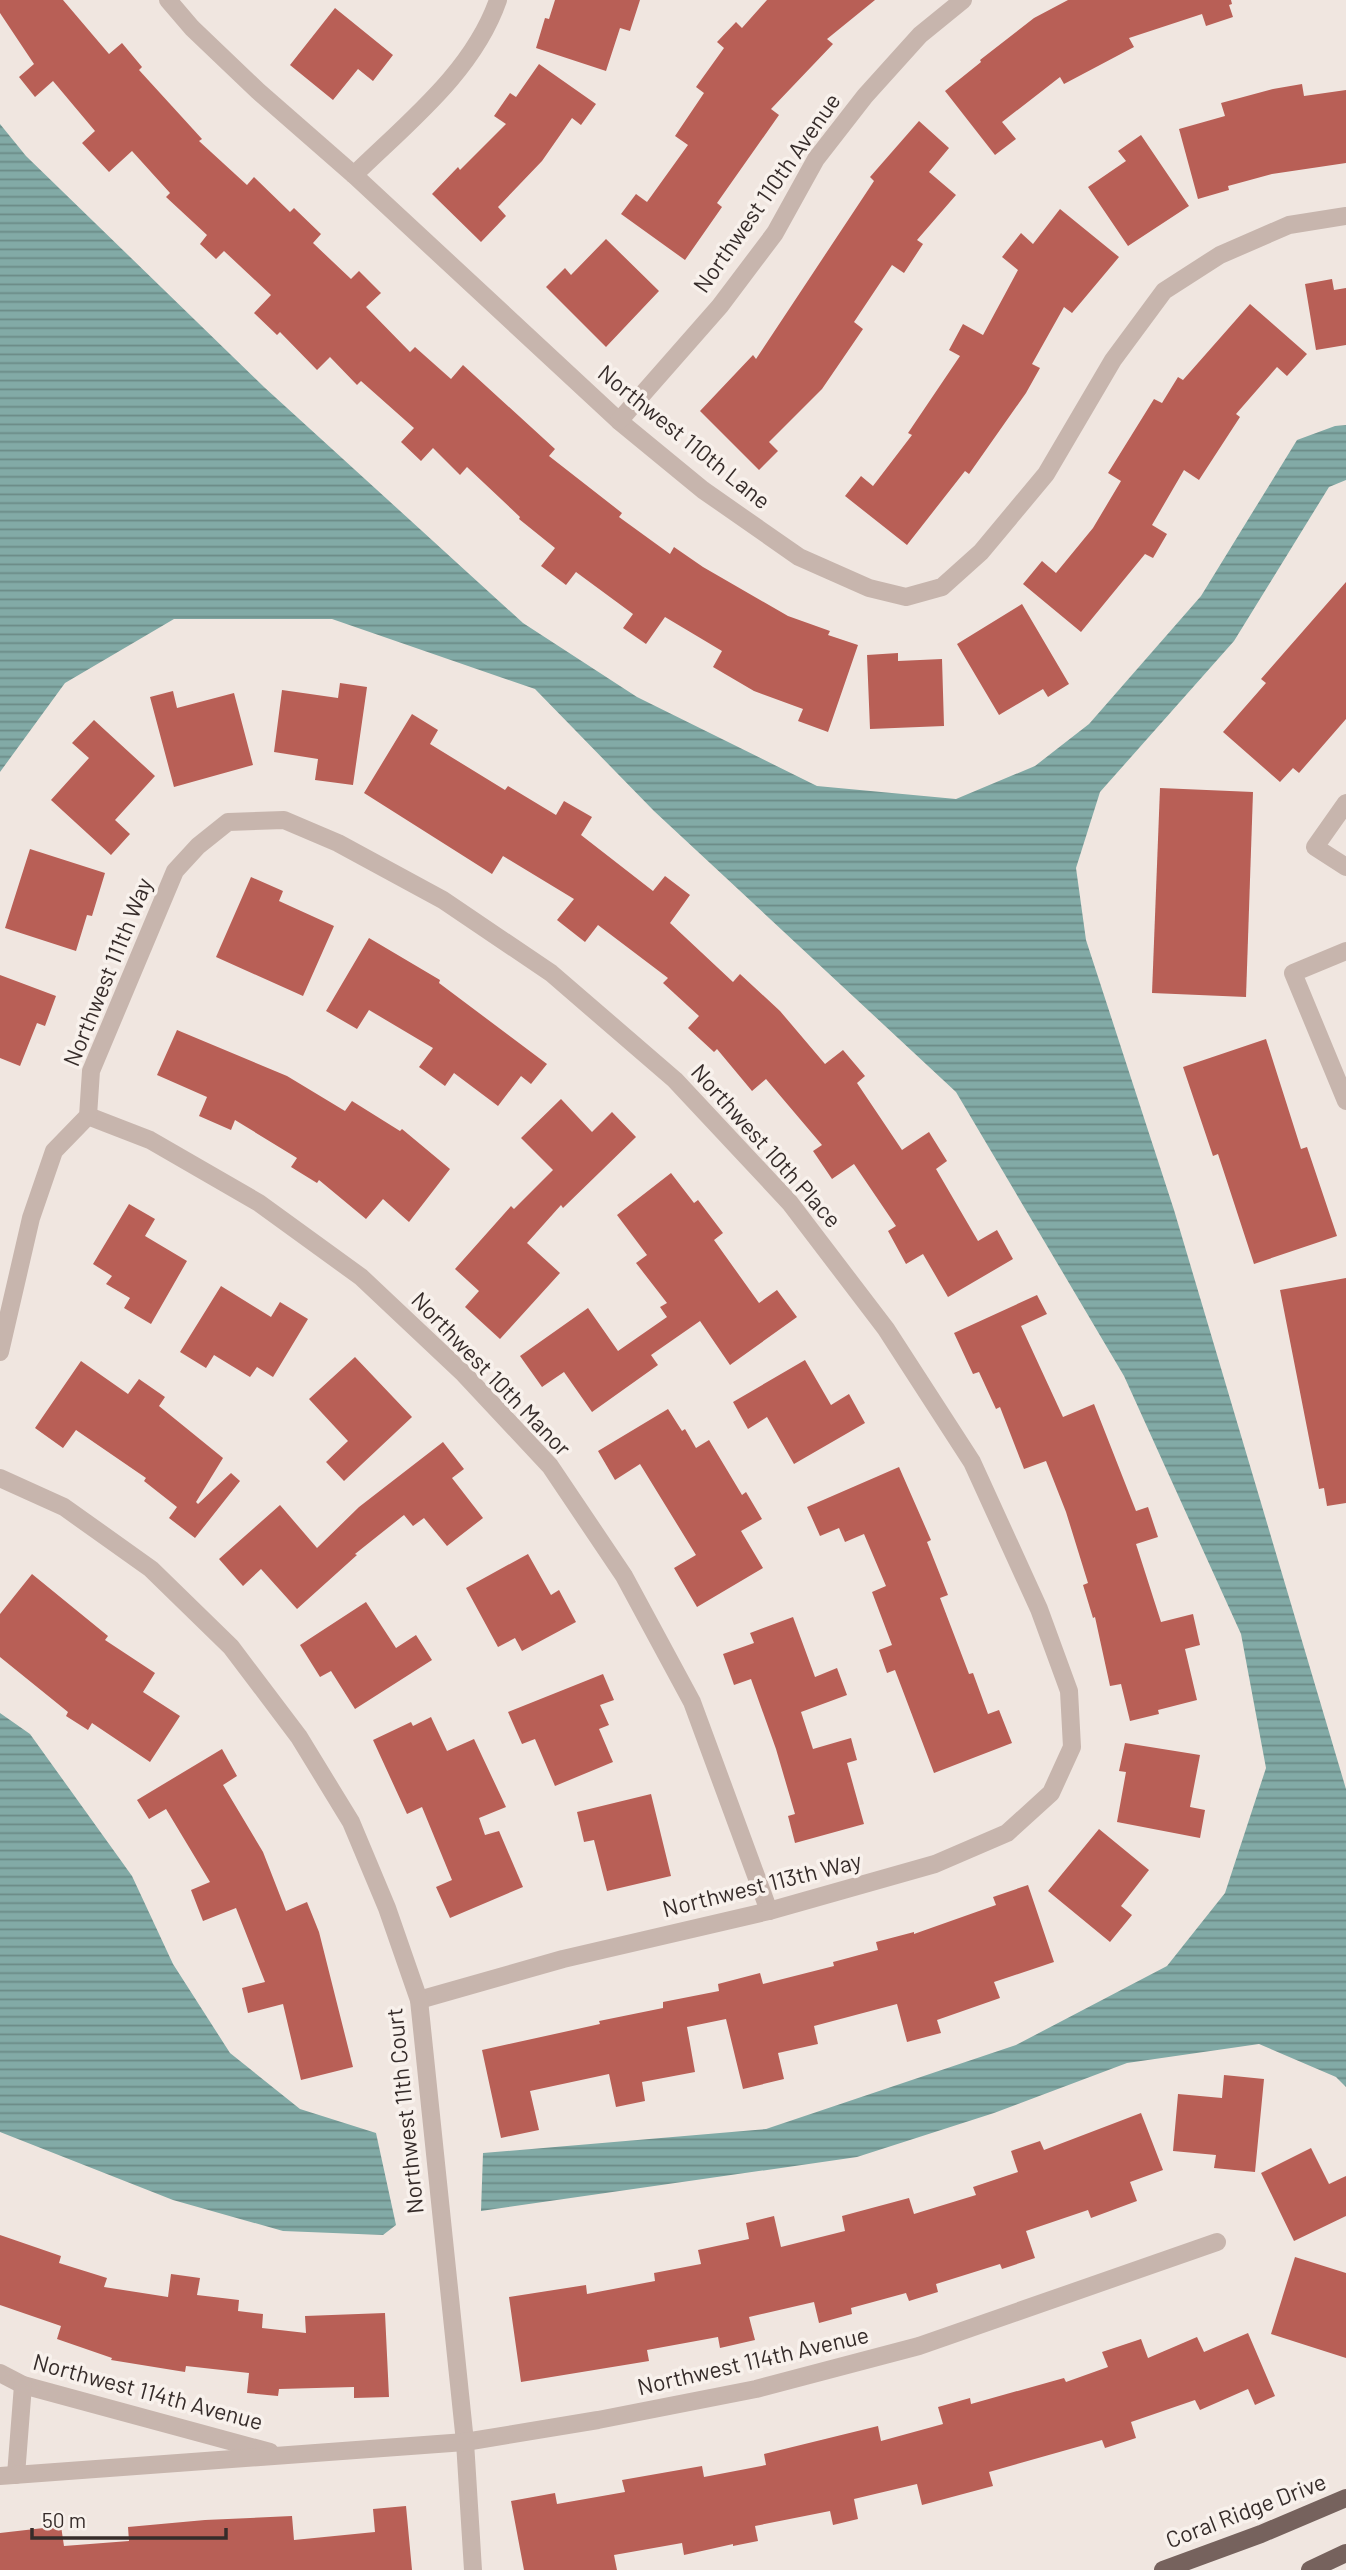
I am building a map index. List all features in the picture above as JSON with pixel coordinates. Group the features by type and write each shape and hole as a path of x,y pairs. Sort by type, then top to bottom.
{"main road":[{"name":"Coral Ridge Drive","path":"1163,2570 1261,2535 1346,2498"},
{"path":"1310,2570 1346,2553"}],"street":[{"name":"Northwest 110th Lane","path":"168,0 192,28 258,91 354,175 619,421 703,491 799,557 869,588 906,597 942,587 981,552 1046,474 1114,360 1164,291 1220,255 1289,225 1346,216"},
{"path":"354,175 462,68 494,14 498,0"},
{"name":"Northwest 110th Avenue","path":"619,421 720,306 775,233 816,159 865,96 920,35 963,0"},
{"path":"1346,803 1315,847 1346,867"},
{"name":"Northwest 10th Place","path":"228,822 284,820 338,843 443,900 551,973 675,1080 790,1203 886,1329 972,1462 1039,1609 1069,1691 1072,1747"},
{"name":"Northwest 111th Way","path":"88,1116 91,1071 175,871 198,846 228,822"},
{"path":"1346,951 1293,974 1346,1101"},
{"path":"0,1352 31,1218 54,1151 88,1116"},
{"name":"Northwest 10th Manor","path":"88,1116 150,1140 259,1203 360,1277 464,1374 550,1466 624,1576 692,1702 769,1911"},
{"name":"Northwest 11th Court","path":"0,1478 64,1507 151,1569 231,1647 299,1737 351,1822 387,1908 419,2000 465,2442 473,2570"},
{"name":"Northwest 113th Way","path":"419,2000 563,1959 769,1911 935,1864 1007,1833 1051,1793 1072,1747"},
{"name":"Northwest 114th Avenue","path":"8,2475 465,2442 598,2420 757,2389 894,2353 1217,2242"},
{"name":"Northwest 114th Avenue","path":"0,2373 23,2385 284,2455"},
{"path":"8,2475 23,2385"}],"water":[{"path":"0,124 26,156 264,387 523,623 637,697 817,786 956,799 1035,766 1089,724 1201,596 1297,440 1335,426 1346,425 1346,480 1329,487 1234,641 1100,792 1076,868 1086,940 1174,1210 1346,1789 1346,2087 1336,2077 1259,2044 1127,2063 994,2113 857,2157 481,2211 483,2153 766,2129 1016,2045 1167,1966 1225,1893 1266,1768 1241,1634 1124,1376 956,1092 654,811 535,689 332,619 174,619 65,683 0,772"},
{"path":"0,1713 30,1734 132,1876 173,1964 230,2053 300,2109 376,2133 396,2225 383,2235 283,2231 173,2200 0,2132"}],"building":[{"path":"0,0 63,0 109,54 122,43 142,67 139,70 202,139 199,141 247,185 254,177 290,212 294,208 321,234 313,243 351,279 359,271 381,293 366,307 410,352 415,347 451,379 463,365 555,449 549,456 622,513 619,517 670,554 674,547 788,616 830,631 828,635 858,645 828,732 798,721 803,709 754,691 713,667 722,651 665,617 646,644 623,628 633,614 576,572 566,585 541,566 555,548 519,519 520,517 467,467 460,475 433,448 421,461 401,442 414,428 361,381 357,385 330,357 317,370 280,332 277,335 254,313 271,295 224,251 216,259 200,244 207,235 166,197 170,193 132,151 109,172 82,143 95,131 53,81 35,97 19,77 34,64 0,13"},
{"path":"555,0 640,0 630,31 620,28 606,71 536,48 545,18 549,19"},
{"path":"767,0 875,0 827,39 833,44 771,109 779,115 717,203 722,207 685,260 621,214 636,194 647,202 688,145 675,136 704,93 696,87 724,48 717,42 736,22 742,28"},
{"path":"1068,0 1231,0 1232,4 1229,5 1233,17 1206,26 1202,14 1129,38 1134,47 1064,84 1060,77 1002,122 1016,139 995,155 945,91 1034,18"},
{"path":"335,8 393,55 373,81 358,69 333,100 290,65"},
{"path":"539,64 596,104 581,125 572,118 542,161 498,207 506,216 481,242 432,194 506,124 494,116 510,93 516,97"},
{"path":"1302,84 1304,96 1346,90 1346,163 1272,174 1228,186 1229,190 1198,199 1179,129 1225,116 1221,103"},
{"path":"919,121 949,148 929,172 956,195 917,240 923,244 904,273 892,265 854,322 863,329 822,389 769,442 778,451 759,470 700,411 753,355 756,359 874,181 870,177"},
{"path":"1141,135 1189,206 1128,246 1088,187 1126,161 1118,151"},
{"path":"1060,209 1119,257 1072,313 1064,307 1032,364 1040,368 1026,393 969,474 965,471 907,545 845,496 861,476 873,486 912,435 908,433 960,356 949,350 963,324 983,335 1018,270 1002,257 1021,233 1033,244"},
{"path":"606,239 659,291 606,347 546,287 565,268 571,275"},
{"path":"1332,279 1334,290 1346,288 1346,345 1316,350 1305,284"},
{"path":"1250,304 1307,354 1287,376 1277,367 1236,414 1240,417 1199,480 1184,470 1152,525 1167,534 1153,558 1145,554 1081,632 1023,584 1042,561 1056,573 1093,528 1121,481 1108,473 1154,399 1162,403 1178,377 1183,380"},
{"path":"1346,582 1346,719 1299,773 1293,768 1280,782 1223,732 1266,683 1261,679"},
{"path":"1022,604 1069,684 1048,697 1043,689 999,715 957,644"},
{"path":"898,653 898,661 942,659 944,726 870,729 867,655"},
{"path":"340,683 367,687 353,785 315,780 318,759 274,752 282,690 338,698"},
{"path":"173,691 177,708 234,693 253,765 174,787 150,697"},
{"path":"412,714 438,730 430,744 505,790 508,786 556,815 564,801 592,817 581,835 653,891 665,876 690,895 670,923 733,982 740,974 780,1011 825,1064 843,1050 865,1076 857,1083 902,1150 929,1132 947,1161 936,1169 978,1241 997,1230 1013,1259 948,1297 923,1254 906,1264 888,1231 896,1226 854,1164 832,1179 813,1151 822,1145 766,1079 752,1091 717,1049 714,1052 688,1028 699,1016 663,983 668,978 598,925 585,942 557,920 574,899 503,856 492,874 364,793"},
{"path":"94,720 155,776 115,820 130,834 111,855 51,800 89,758 72,743"},
{"path":"1160,788 1253,792 1246,997 1152,993"},
{"path":"30,849 105,873 92,916 87,915 76,951 5,928"},
{"path":"251,877 283,891 279,901 334,926 303,996 216,957"},
{"path":"369,938 440,980 439,983 547,1064 531,1084 521,1076 498,1106 454,1073 445,1086 419,1067 433,1048 369,1010 357,1029 326,1011"},
{"path":"0,975 56,996 45,1026 37,1023 20,1066 0,1058"},
{"path":"177,1030 287,1076 345,1111 352,1101 400,1131 402,1129 450,1169 409,1222 383,1199 366,1219 319,1180 317,1183 291,1167 297,1158 235,1120 231,1130 199,1116 207,1097 157,1075"},
{"path":"1266,1039 1301,1149 1307,1147 1337,1236 1254,1264 1218,1154 1213,1156 1183,1067"},
{"path":"561,1099 592,1132 612,1112 636,1137 563,1208 561,1205 527,1243 560,1273 500,1339 465,1307 479,1291 455,1269 511,1206 514,1209 553,1170 521,1138"},
{"path":"671,1173 694,1203 698,1200 723,1233 714,1240 759,1303 777,1290 797,1317 730,1365 700,1321 651,1355 658,1365 592,1412 564,1372 542,1387 520,1356 588,1308 618,1351 667,1317 660,1307 667,1303 636,1263 647,1255 617,1215"},
{"path":"129,1204 155,1219 145,1236 187,1261 151,1324 124,1308 130,1298 106,1284 112,1276 93,1264"},
{"path":"1346,1278 1346,1503 1327,1506 1324,1488 1319,1489 1280,1290"},
{"path":"221,1286 271,1317 280,1302 308,1319 273,1377 257,1367 250,1377 214,1355 206,1368 180,1352"},
{"path":"1037,1295 1047,1314 1021,1326 1063,1417 1094,1404 1136,1511 1148,1507 1158,1537 1136,1544 1161,1622 1193,1614 1200,1645 1185,1649 1197,1700 1158,1710 1159,1714 1130,1721 1121,1684 1110,1686 1095,1617 1093,1618 1083,1585 1088,1583 1066,1512 1046,1461 1024,1469 1000,1407 996,1409 979,1372 973,1374 954,1333"},
{"path":"355,1357 412,1417 344,1481 326,1462 348,1441 309,1399"},
{"path":"805,1360 831,1405 849,1394 865,1423 794,1464 767,1417 748,1429 733,1402"},
{"path":"81,1361 128,1394 139,1379 165,1397 159,1406 223,1458 196,1502 198,1504 231,1473 240,1481 195,1538 169,1518 177,1507 144,1481 146,1478 76,1430 63,1448 35,1428"},
{"path":"668,1409 682,1431 685,1429 696,1448 709,1440 742,1495 746,1492 762,1519 741,1531 763,1568 697,1607 674,1568 696,1555 640,1464 615,1480 598,1451"},
{"path":"443,1442 464,1469 452,1478 483,1518 447,1546 424,1518 413,1526 404,1515 355,1554 357,1555 297,1609 261,1569 243,1586 219,1559 280,1505 317,1548 359,1507"},
{"path":"899,1467 931,1540 927,1542 948,1595 940,1598 969,1674 973,1673 988,1714 999,1710 1012,1743 934,1773 895,1670 887,1673 879,1650 892,1645 872,1592 886,1586 864,1534 845,1542 839,1528 820,1536 807,1507"},
{"path":"528,1554 551,1595 559,1590 576,1622 522,1651 515,1638 498,1647 466,1588"},
{"path":"32,1574 108,1636 105,1640 155,1673 143,1692 180,1716 150,1762 92,1723 88,1730 66,1716 68,1712 0,1657 0,1614"},
{"path":"366,1602 396,1648 416,1635 432,1660 355,1709 331,1671 320,1677 300,1645"},
{"path":"793,1617 815,1677 837,1668 847,1695 801,1712 813,1749 851,1738 857,1760 847,1763 864,1824 795,1843 788,1816 795,1814 751,1679 734,1685 723,1654 754,1643 750,1633"},
{"path":"603,1674 614,1700 600,1705 609,1725 599,1729 613,1762 555,1786 535,1739 522,1744 508,1712"},
{"path":"431,1717 447,1751 474,1739 506,1807 479,1818 485,1835 499,1831 523,1887 450,1918 436,1887 452,1880 422,1807 407,1814 373,1740 411,1722 413,1726"},
{"path":"1125,1743 1200,1755 1190,1807 1205,1810 1200,1838 1117,1822 1126,1772 1119,1771"},
{"path":"222,1749 237,1776 223,1785 263,1852 286,1911 307,1902 319,1932 353,2067 301,2080 283,2004 248,2013 242,1988 265,1982 236,1908 203,1921 191,1890 210,1882 166,1809 149,1819 137,1800"},
{"path":"651,1794 671,1876 607,1891 594,1840 584,1842 577,1812"},
{"path":"1099,1829 1149,1870 1121,1906 1132,1915 1110,1942 1048,1891"},
{"path":"1028,1885 1054,1962 994,1982 1000,1998 937,2020 941,2033 907,2042 897,2004 814,2026 818,2044 778,2053 784,2079 743,2089 726,2019 687,2027 695,2072 642,2082 645,2101 616,2107 609,2074 530,2091 539,2130 501,2138 482,2050 663,2008 663,2002 719,1991 718,1984 760,1973 763,1984 834,1966 833,1962 878,1950 876,1942 914,1934 996,1905 993,1897"},
{"path":"1224,2075 1264,2079 1255,2172 1214,2168 1216,2155 1173,2151 1178,2094 1222,2098"},
{"path":"1141,2113 1163,2170 1130,2182 1137,2201 1091,2218 1088,2210 1026,2231 1035,2258 1002,2269 1000,2264 936,2284 938,2292 909,2301 906,2293 851,2308 852,2314 819,2323 814,2302 749,2317 755,2340 720,2348 718,2337 647,2350 649,2361 521,2382 509,2297 586,2285 587,2294 655,2281 654,2273 701,2264 698,2250 749,2239 746,2223 774,2216 781,2247 845,2231 842,2216 909,2198 914,2214 976,2195 973,2187 1018,2172 1011,2151 1040,2141 1044,2150"},
{"path":"1311,2148 1329,2184 1346,2176 1346,2216 1294,2241 1261,2173"},
{"path":"0,2235 61,2256 59,2263 107,2278 104,2287 168,2297 171,2274 200,2278 197,2295 239,2300 238,2311 263,2314 262,2328 306,2333 305,2316 385,2313 389,2397 354,2398 354,2387 279,2389 278,2396 247,2393 249,2373 186,2366 185,2372 111,2360 112,2358 57,2339 61,2326 0,2305"},
{"path":"1295,2257 1346,2273 1346,2358 1271,2334"},
{"path":"1248,2333 1275,2396 1255,2405 1248,2389 1200,2410 1195,2400 1131,2422 1136,2438 1105,2448 1102,2440 989,2472 993,2486 922,2505 917,2484 854,2499 858,2519 833,2525 830,2511 755,2526 758,2541 684,2555 682,2543 614,2555 617,2570 524,2570 511,2501 555,2493 557,2504 625,2492 622,2480 702,2466 704,2477 766,2465 764,2454 878,2426 881,2441 943,2424 938,2407 970,2398 971,2404 1064,2378 1066,2382 1108,2367 1102,2352 1141,2339 1148,2358 1197,2337 1204,2352"},
{"path":"406,2506 412,2570 0,2570 0,2533 61,2526 64,2546 129,2541 128,2527 292,2516 294,2540 375,2532 373,2509"}]}
